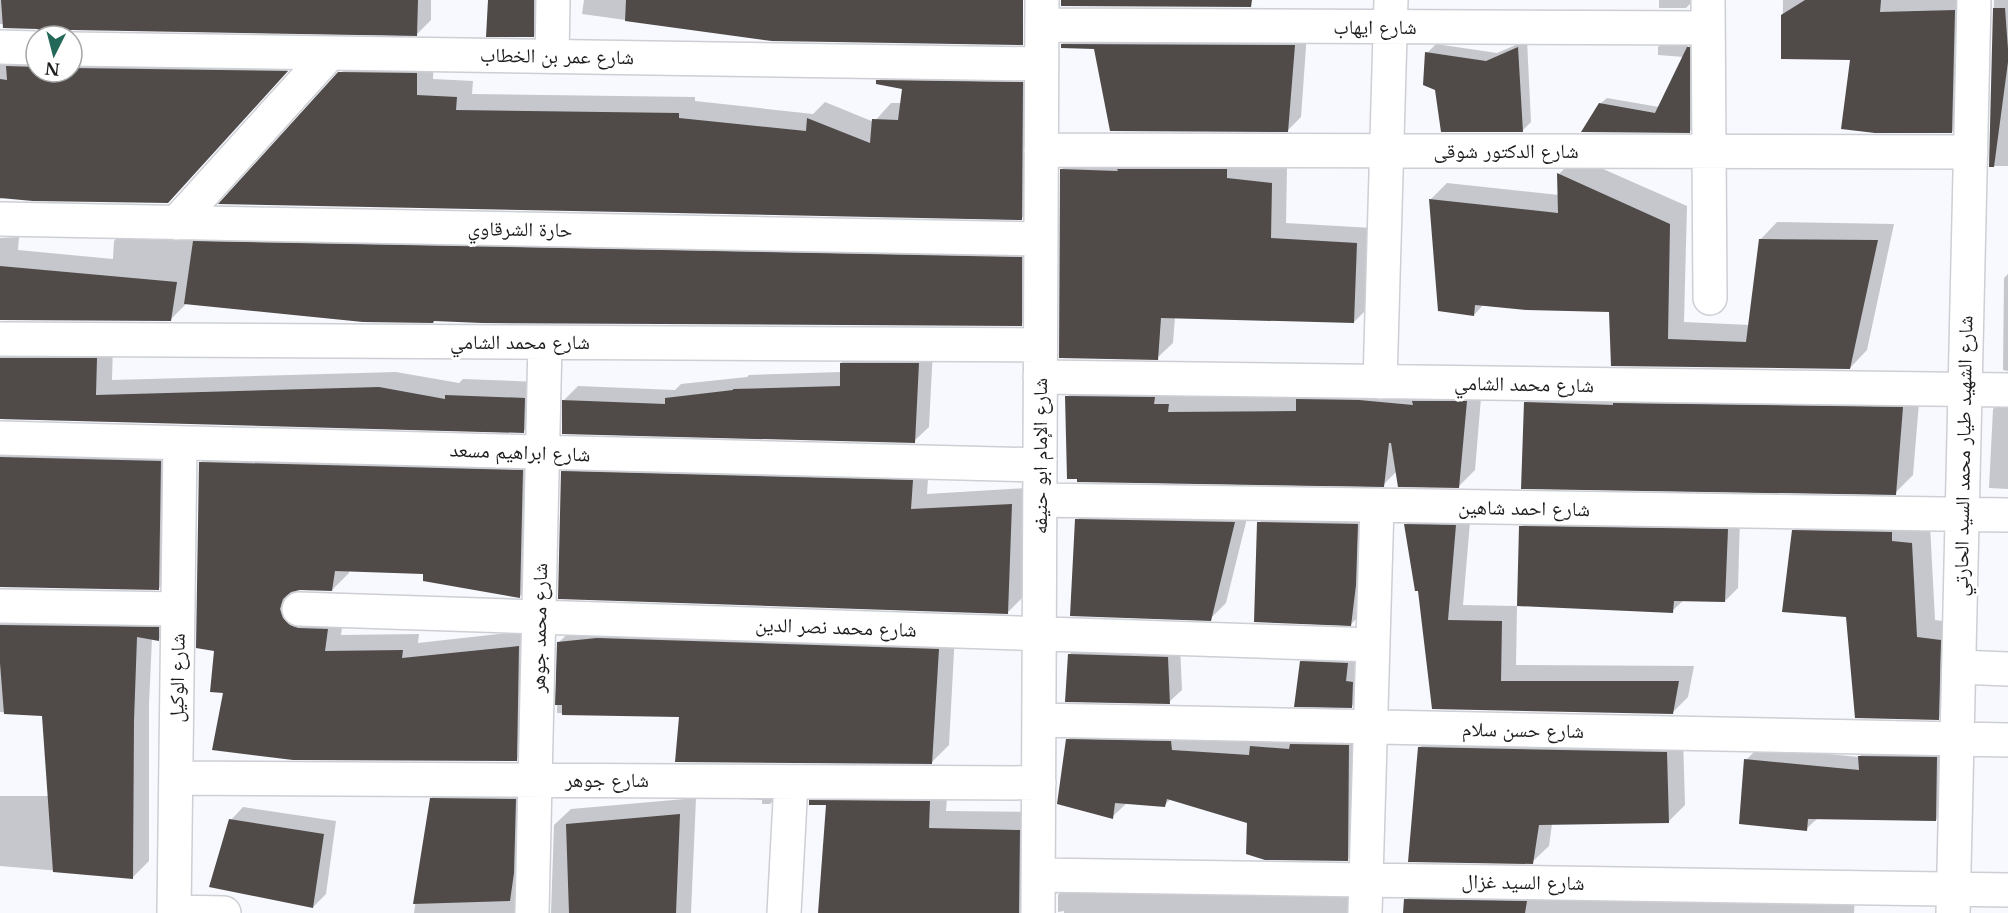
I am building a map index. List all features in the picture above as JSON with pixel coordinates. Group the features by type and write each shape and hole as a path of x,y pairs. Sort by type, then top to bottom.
{"street":[{"path":"552,56 553,0"},
{"name":"شارع الشهيد طيار محمد السيد الحارتي","path":"1953,901 1974,0"},
{"name":"شارع ايهاب","path":"1042,12 1708,14"},
{"name":"شارع الإمام ابو حنيفه","path":"1038,913 1042,12"},
{"path":"1380,382 1391,13"},
{"path":"1708,14 1710,298"},
{"path":"0,47 24,48"},
{"name":"شارع عمر بن الخطاب","path":"84,49 1041,64"},
{"path":"176,223 330,53"},
{"name":"شارع الدكتور شوقى","path":"1041,150 1971,152"},
{"name":"حارة الشرقاوي","path":"0,219 1041,239"},
{"name":"شارع محمد الشامي","path":"0,339 545,342 1040,361 1380,382 2008,390"},
{"name":"شارع محمد جوهر","path":"532,913 545,342"},
{"name":"شارع ابراهيم مسعد","path":"0,438 1040,465"},
{"name":"شارع الوكيل","path":"174,913 180,442"},
{"name":"شارع احمد شاهين","path":"1040,500 2008,515"},
{"path":"1365,913 1377,505"},
{"path":"0,606 178,609"},
{"name":"شارع محمد نصر الدين","path":"299,609 1373,645"},
{"path":"1959,667 2008,669"},
{"name":"شارع حسن سلام","path":"1039,720 2008,740"},
{"name":"شارع جوهر","path":"176,778 1039,783"},
{"path":"784,913 791,782"},
{"name":"شارع السيد غزال","path":"1039,875 1366,879 1953,901 2008,890"},
{"path":"174,913 224,913"}],"building":[{"path":"1,0 418,0 417,36 84,30 84,24 24,24 24,29 3,28"},
{"path":"488,0 534,0 534,37 486,37"},
{"path":"626,0 1023,0 1023,45 772,41 625,21"},
{"path":"1061,0 1252,0 1251,7 1061,6"},
{"path":"1805,0 1881,0 1880,12 1955,10 1952,133 1875,133 1841,129 1850,60 1781,59 1781,15"},
{"path":"1993,8 2005,8 2008,62 1994,167 1989,167"},
{"path":"1061,44 1295,45 1288,132 1110,131 1094,49 1061,48"},
{"path":"1518,47 1523,132 1441,132 1435,90 1423,85 1425,52 1486,61"},
{"path":"1687,47 1690,47 1690,133 1581,132 1599,103 1655,113"},
{"path":"6,66 24,67 24,84 84,84 84,68 288,71 168,203 33,201 0,198 0,79 7,80"},
{"path":"338,72 417,73 417,95 457,97 456,110 679,113 679,118 806,131 807,118 870,143 872,119 898,120 902,89 876,84 876,80 1023,82 1022,220 218,204"},
{"path":"1060,169 1118,171 1117,169 1227,169 1227,178 1272,183 1271,238 1357,243 1354,323 1161,318 1158,360 1059,358"},
{"path":"1557,173 1670,224 1668,339 1746,342 1759,239 1878,240 1850,369 1611,366 1609,312 1527,310 1475,305 1474,316 1438,311 1429,199 1558,213"},
{"path":"193,241 1022,257 1022,326 363,322 184,304"},
{"path":"0,266 177,282 171,321 0,320"},
{"path":"0,358 97,358 96,395 379,387 445,399 445,395 525,398 524,433 0,419"},
{"path":"840,363 919,363 915,443 562,434 562,400 665,404 665,398 733,389 840,386"},
{"path":"1065,396 1155,397 1154,404 1169,404 1168,412 1296,411 1296,399 1359,400 1413,405 1412,401 1467,401 1459,488 1398,487 1391,443 1389,443 1384,487 1077,482 1077,479 1067,479"},
{"path":"1524,402 1613,405 1613,403 1903,407 1896,495 1521,489"},
{"path":"0,457 161,461 159,590 0,587"},
{"path":"199,462 523,470 520,598 423,581 423,574 335,571 332,591 291,592 283,599 280,609 283,618 290,625 298,628 328,629 325,651 403,650 402,658 519,646 517,761 293,760 212,750 223,693 210,692 214,651 196,648"},
{"path":"561,471 913,480 911,509 1012,504 1008,614 558,599"},
{"path":"1075,519 1235,522 1211,621 1070,616"},
{"path":"1257,522 1358,524 1356,585 1351,626 1254,622"},
{"path":"1404,524 1456,525 1448,620 1502,621 1501,681 1679,681 1673,714 1432,709 1418,591 1415,591"},
{"path":"1519,526 1728,529 1725,602 1674,601 1673,613 1517,606"},
{"path":"1792,530 1892,532 1892,541 1912,543 1917,637 1941,640 1939,720 1855,718 1846,617 1782,612"},
{"path":"0,625 159,627 159,641 137,637 133,879 53,872 42,716 4,714"},
{"path":"597,638 939,649 932,764 675,762 679,717 562,715 562,705 555,705 557,642"},
{"path":"1068,654 1168,657 1170,704 1065,702"},
{"path":"1300,661 1348,663 1346,681 1353,682 1352,708 1294,707"},
{"path":"1066,739 1171,741 1172,750 1249,755 1250,746 1289,749 1290,744 1349,745 1348,861 1265,860 1246,854 1247,823 1167,799 1165,807 1115,803 1113,819 1057,804"},
{"path":"1418,747 1667,752 1669,823 1539,825 1533,864 1408,862"},
{"path":"1858,756 1937,757 1936,821 1808,819 1807,831 1739,824 1744,759 1859,770"},
{"path":"430,798 516,799 514,873 510,901 413,904"},
{"path":"809,800 930,801 929,828 1020,830 1019,913 818,913 826,805 809,805"},
{"path":"680,814 676,913 569,913 566,824"},
{"path":"229,819 324,834 313,908 209,887"},
{"path":"1404,899 1527,901 1525,913 1403,913"}]}
